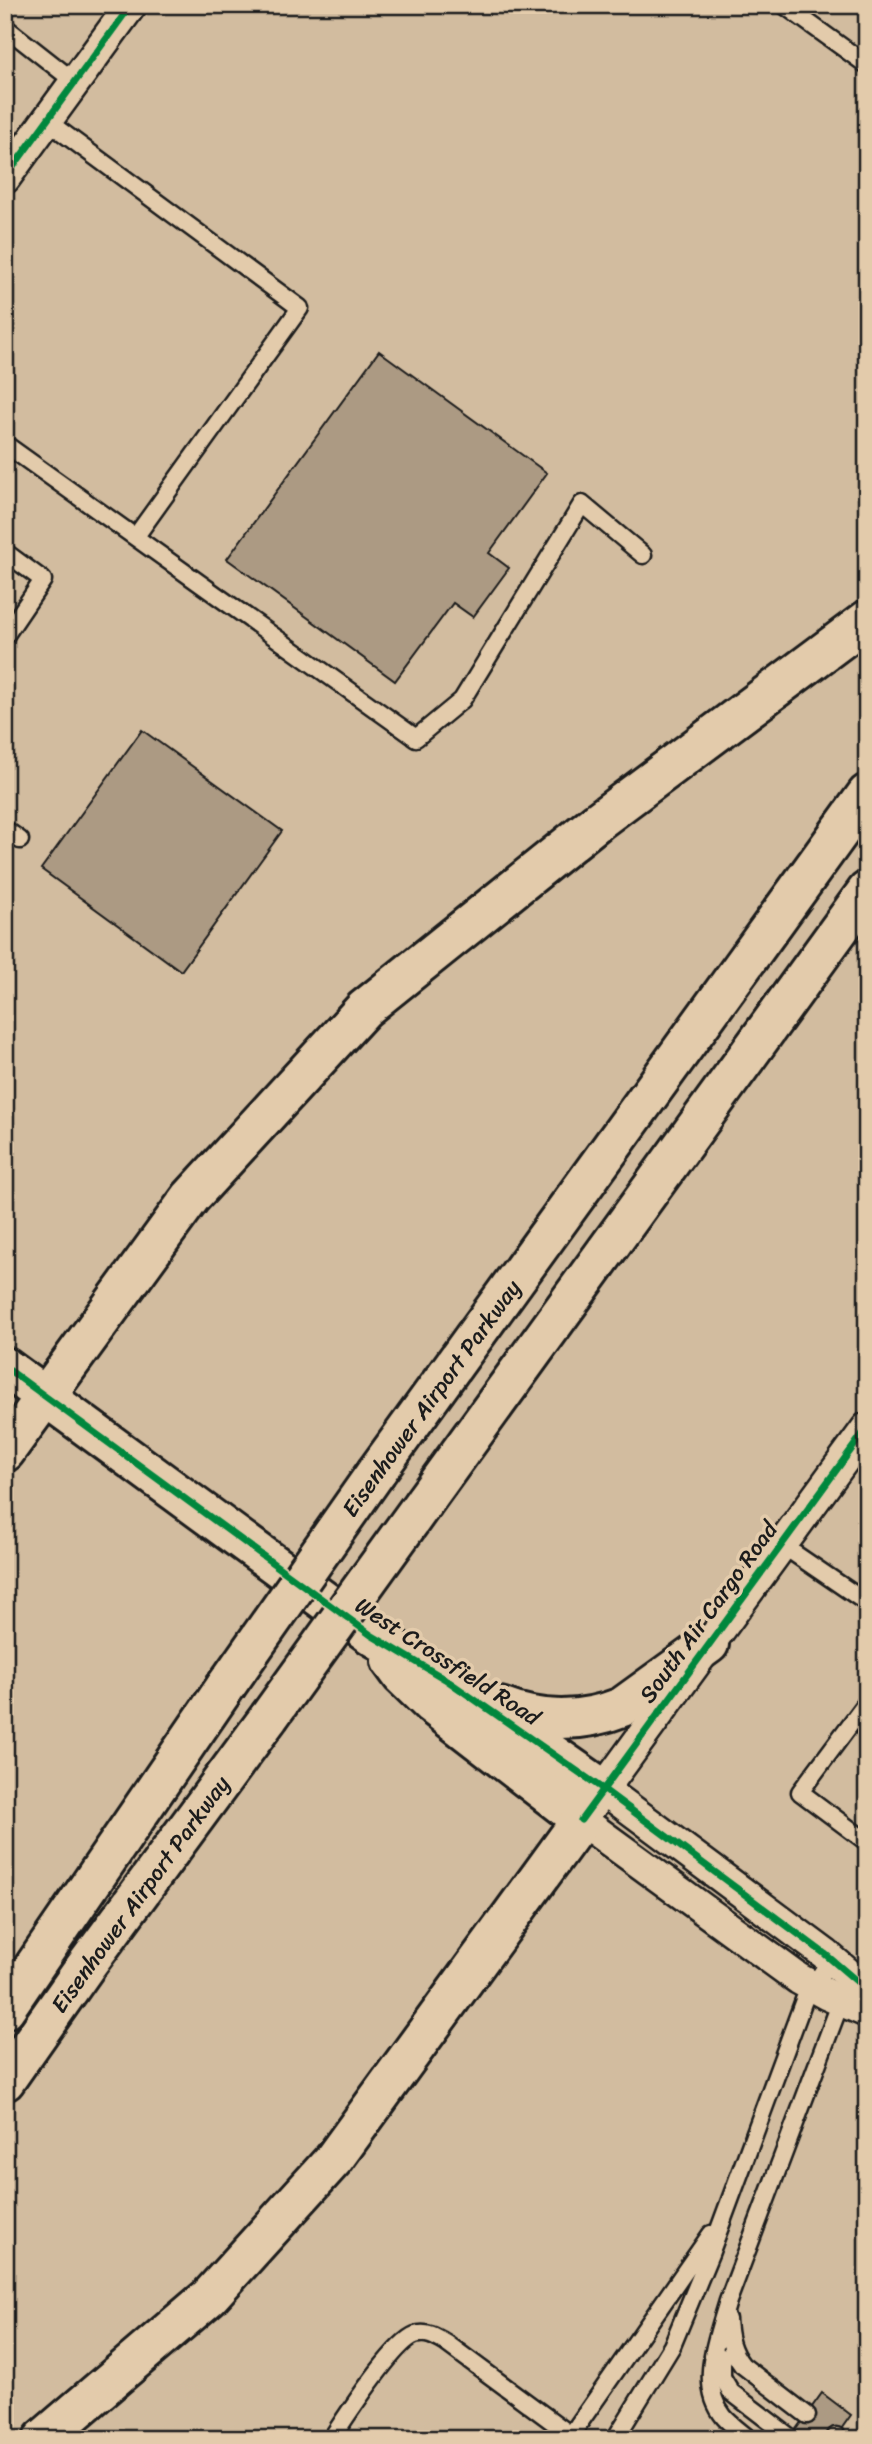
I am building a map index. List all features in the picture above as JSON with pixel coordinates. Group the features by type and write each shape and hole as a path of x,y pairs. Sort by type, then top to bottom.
{"main road":[{"path":"5,1452 191,1197 364,1009 598,821 867,620"},
{"name":"Eisenhower Airport Parkway","path":"5,2010 226,1686 377,1471 867,794"},
{"name":"Eisenhower Airport Parkway","path":"5,2081 867,891"},
{"name":"West Crossfield Road","path":"5,1367 371,1634 463,1691 603,1789"},
{"name":"West Crossfield Road","path":"371,1634 402,1676 432,1704 581,1819"},
{"path":"463,1691 509,1710 532,1716 557,1720 583,1719 622,1707 709,1644"},
{"path":"43,2439 209,2297 334,2159 581,1819"}],"street":[{"path":"5,178 131,5"},
{"name":"South Air Cargo Road","path":"581,1819 867,1428"},
{"name":"West Crossfield Road","path":"603,1789 851,1988"},
{"name":"West Crossfield Road","path":"581,1819 799,1979 812,1986 851,1988"}],"lane":[{"path":"784,5 867,65"},
{"path":"5,27 75,82"},
{"path":"47,121 300,308 135,537"},
{"path":"5,444 416,738 463,700 582,504 643,555"},
{"path":"5,552 43,580 5,636"},
{"path":"5,829 20,840"},
{"path":"782,1545 867,1603"},
{"path":"867,1702 800,1792 867,1842"},
{"path":"615,2439 671,2346 777,2077 797,2016 812,1986"},
{"path":"749,2439 724,2417 711,2392 715,2354 727,2306 851,1988"},
{"path":"331,2439 391,2356 413,2336 424,2334 435,2336 446,2343 573,2437 724,2215"},
{"path":"727,2306 727,2326 734,2354 753,2374 807,2415"},
{"path":"727,2306 722,2377 731,2392 790,2437"}],"shaded area":[{"path":"5,5 867,5 867,2439 5,2439"}],"building":[{"path":"379,351 547,473 489,553 509,568 473,617 453,603 395,681 227,559"},
{"path":"142,730 282,831 181,971 41,869"},
{"path":"822,2393 851,2415 834,2439 789,2439"}],"cycle path":[{"path":"5,178 131,5"},
{"path":"5,1367 371,1635 445,1679 603,1789 825,1954 867,1990"},
{"path":"581,1820 867,1428"}]}
